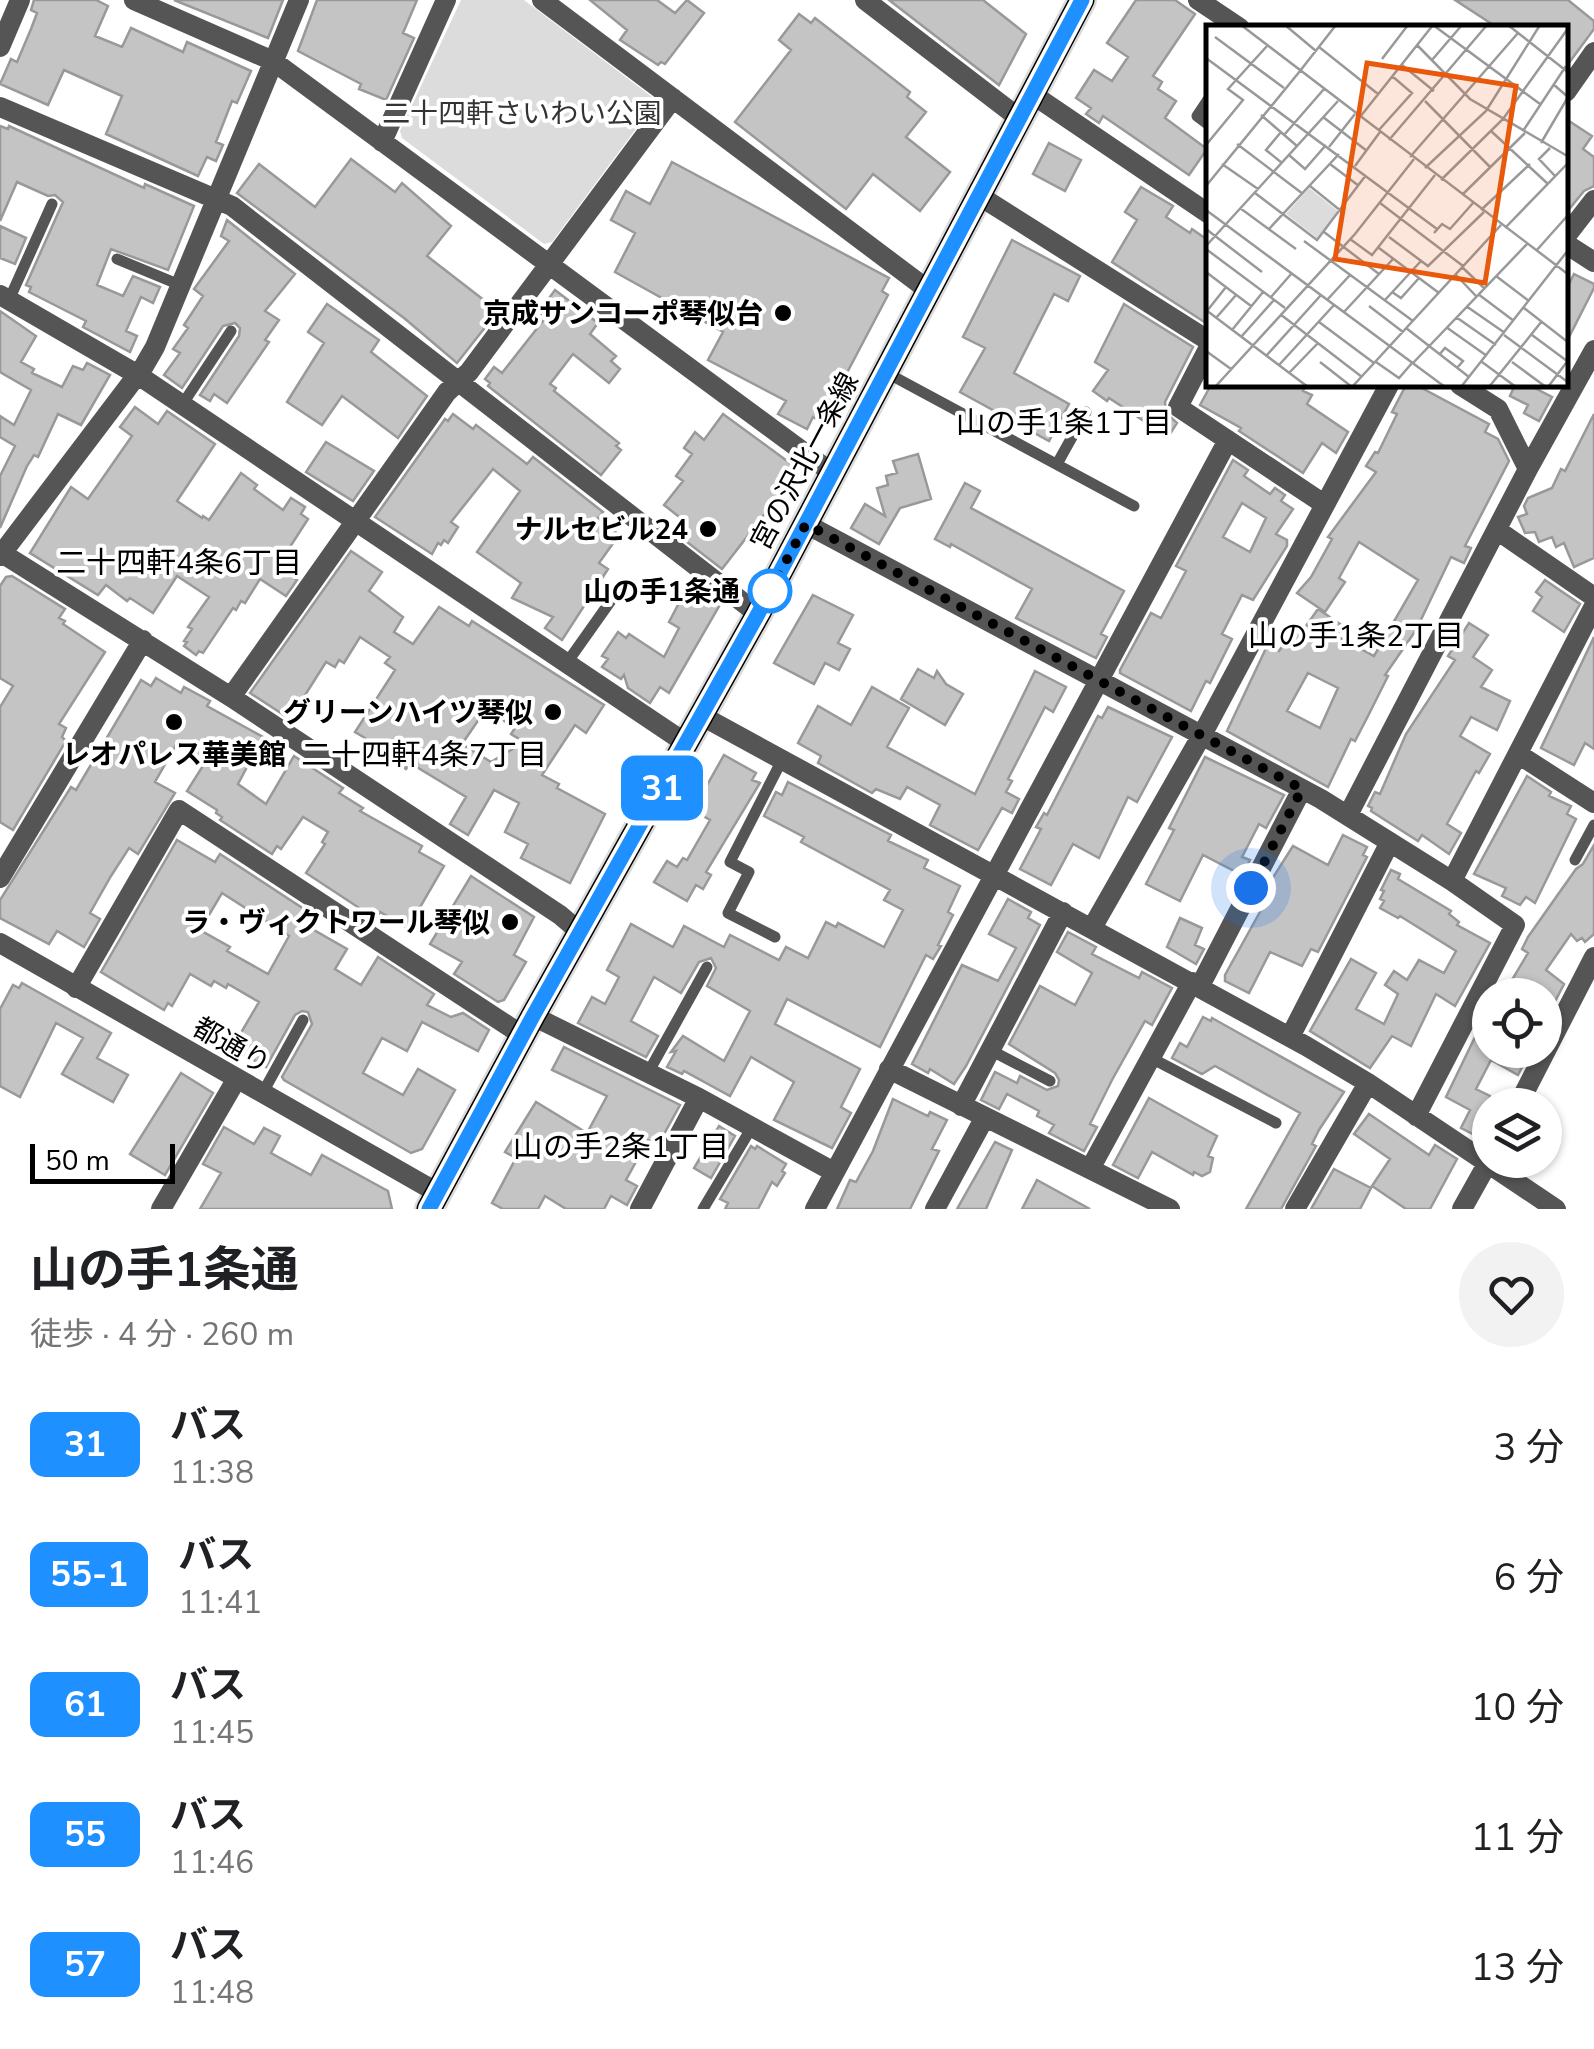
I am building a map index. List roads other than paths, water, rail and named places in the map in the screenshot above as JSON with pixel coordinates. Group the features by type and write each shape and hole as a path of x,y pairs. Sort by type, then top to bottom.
{"main road":[{"name":"宮の沢北一条線","path":"434,1201 758,614 1082,0"}],"street":[{"path":"0,47 20,0"},
{"path":"134,0 274,61 832,473"},
{"path":"299,0 155,347 1,554 231,697 580,932"},
{"path":"382,142 446,0"},
{"path":"542,0 928,290"},
{"path":"865,0 1019,118"},
{"path":"1198,0 1236,25"},
{"path":"1569,88 1594,52"},
{"path":"1032,94 1206,207"},
{"path":"231,697 447,392 469,372 674,98"},
{"path":"0,107 232,206 758,614"},
{"path":"978,195 1206,342"},
{"path":"1569,232 1594,200"},
{"path":"1569,246 1594,262"},
{"path":"3,299 138,374 687,744"},
{"path":"1206,350 1178,407 1324,504"},
{"path":"1348,816 1594,350"},
{"path":"1092,928 1387,388"},
{"path":"1465,388 1498,409 1528,469"},
{"path":"815,1209 1228,440"},
{"path":"806,524 1302,789 1452,881 1515,926 1416,1116"},
{"path":"1497,530 1594,598"},
{"path":"1452,881 1594,606"},
{"path":"0,878 142,640"},
{"path":"702,716 1290,1036 1472,1151"},
{"path":"1518,754 1594,804"},
{"path":"1090,1169 1302,789"},
{"path":"76,988 178,810 528,1026 648,1073 834,1172"},
{"path":"1290,1036 1390,842"},
{"path":"961,1106 1063,912"},
{"name":"都通り","path":"0,943 262,1094 434,1201"},
{"path":"1527,1088 1594,957"},
{"path":"889,1069 1170,1209"},
{"path":"162,1209 236,1080"},
{"path":"1296,1209 1368,1083"},
{"path":"640,1209 699,1098"},
{"path":"935,1209 985,1117"},
{"path":"1462,1209 1479,1178"},
{"path":"1513,1178 1556,1209"}],"lane":[{"path":"1206,102 1197,116 1206,123"},
{"path":"3,299 52,204"},
{"path":"117,259 180,285"},
{"path":"182,405 231,331"},
{"path":"885,372 1134,506"},
{"path":"1056,464 1086,412"},
{"path":"566,664 622,584"},
{"path":"775,937 728,913 750,872 730,862 782,760"},
{"path":"1575,860 1594,826"},
{"path":"648,1073 707,967"},
{"path":"262,1094 303,1020"},
{"path":"992,1051 1050,1081"},
{"path":"1152,1058 1276,1123"},
{"path":"703,1209 752,1127"}],"place":[{"name":"京成サンコーポ琴似台","path":"783,313"},
{"name":"ナルセビル24","path":"708,529"},
{"name":"山の手1条通","path":"770,591"},
{"name":"グリーンハイツ琴似","path":"553,712"},
{"name":"レオパレス華美館","path":"174,722"},
{"name":"ラ・ヴィクトワール琴似","path":"510,922"}],"district":[{"name":"山の手1条1丁目","path":"1064,423"},
{"name":"二十四軒4条6丁目","path":"179,563"},
{"name":"山の手1条2丁目","path":"1356,636"},
{"name":"二十四軒4条7丁目","path":"424,755"},
{"name":"山の手2条1丁目","path":"621,1147"}],"park label":[{"name":"二十四軒さいわい公園","path":"522,113"}]}
